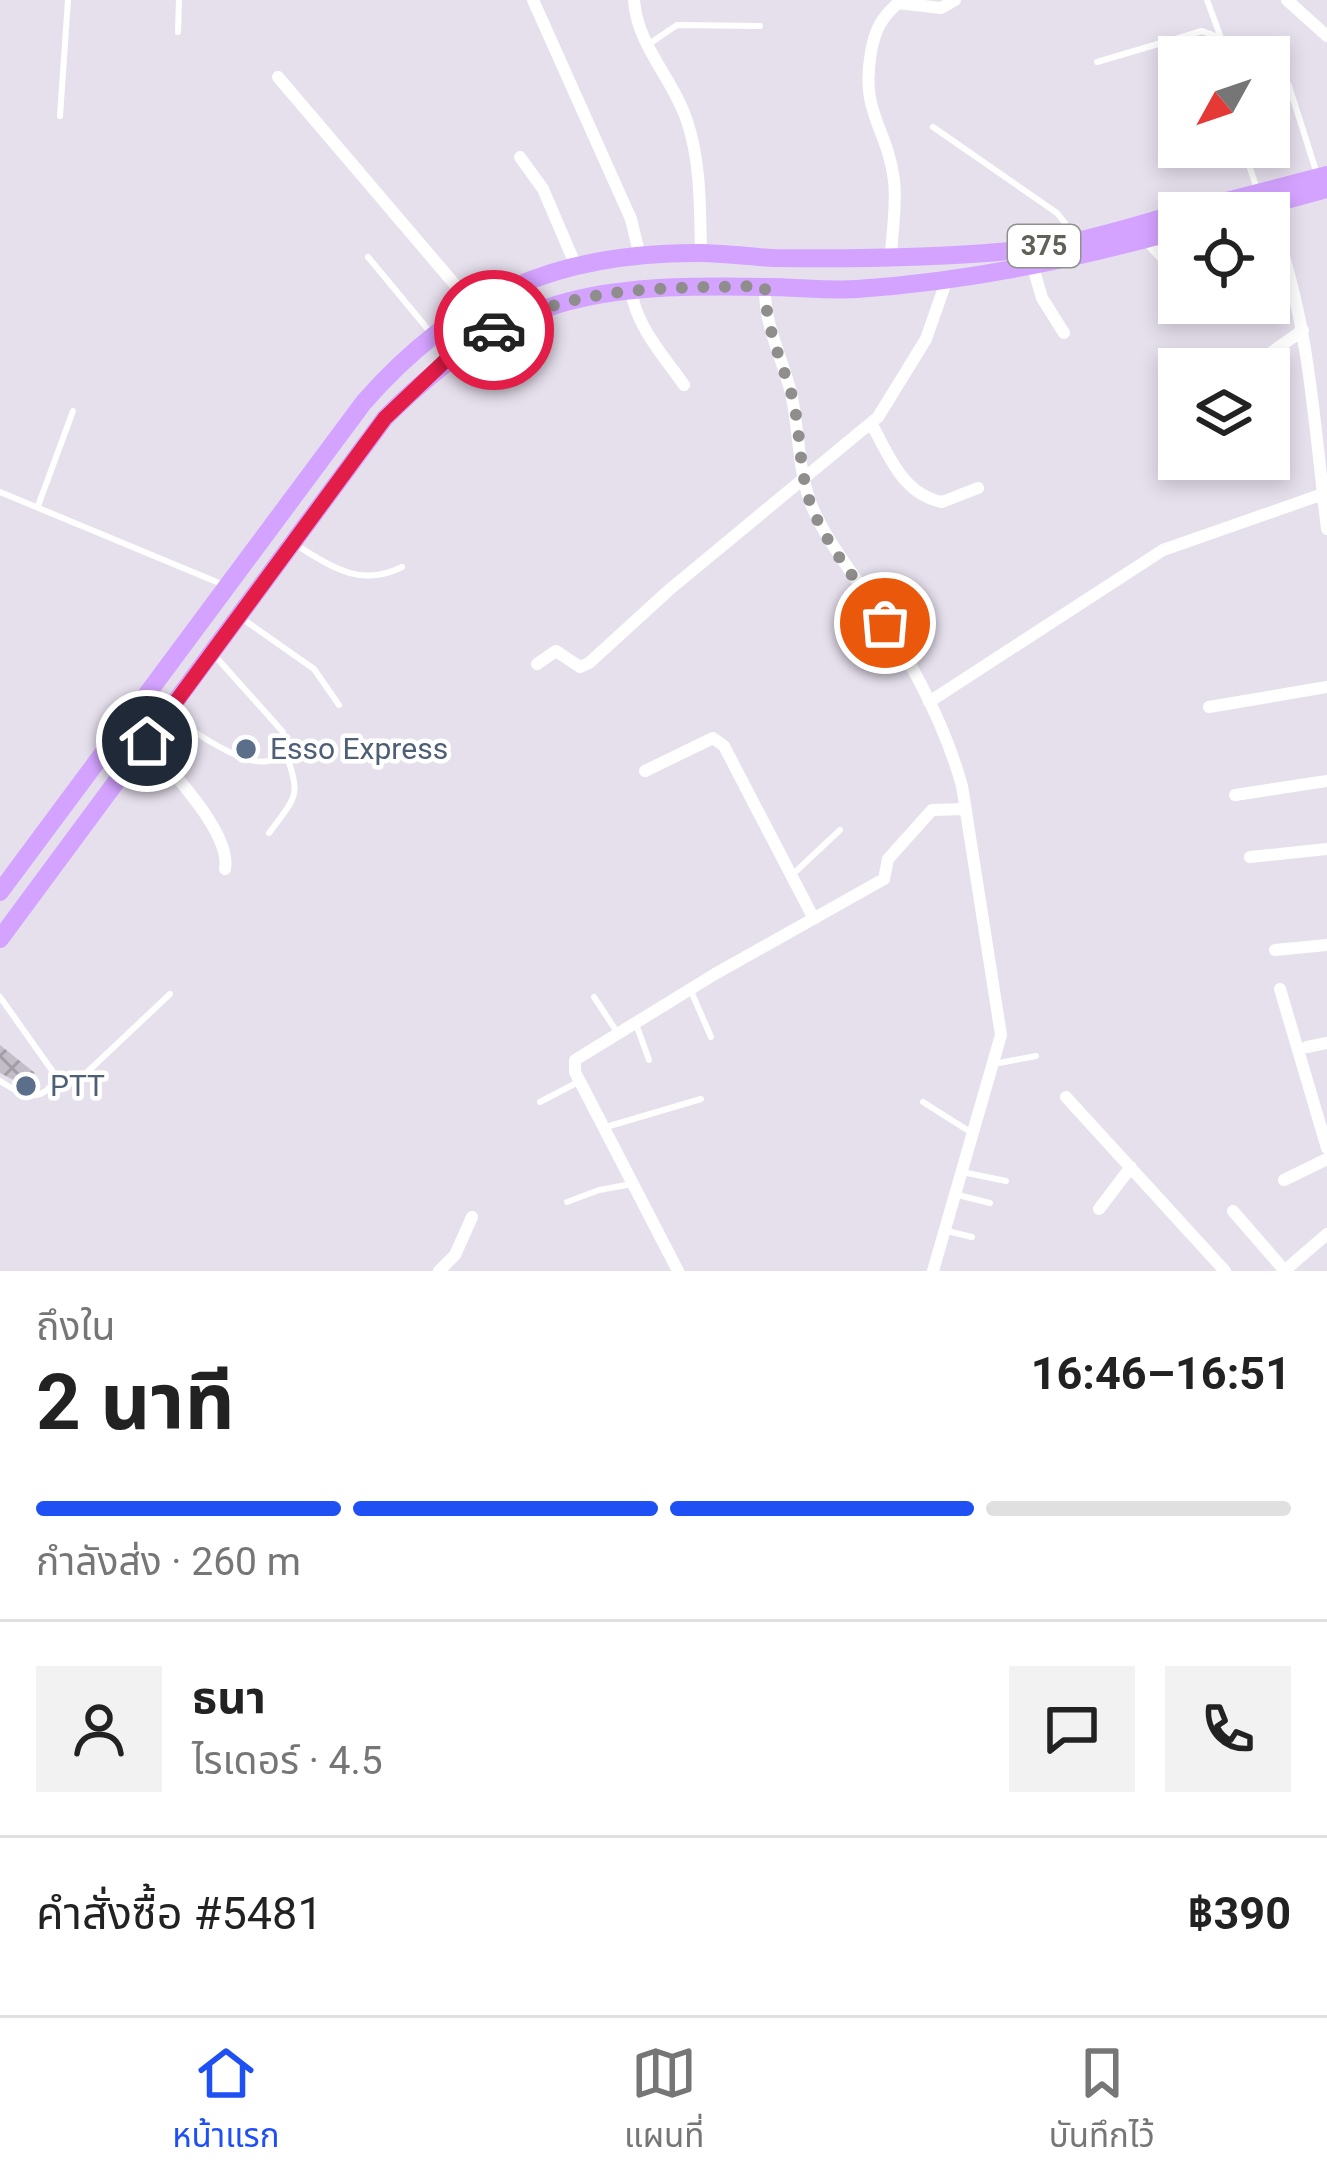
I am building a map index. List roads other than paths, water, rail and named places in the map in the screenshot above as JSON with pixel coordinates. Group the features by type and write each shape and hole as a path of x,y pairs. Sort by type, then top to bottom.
{"main road":[{"name":"375","path":"1290,195 1324,180"},
{"name":"375","path":"0,892 364,402 433,335 474,307 532,277 640,257 701,253 813,258 1014,251 1158,218"},
{"name":"375","path":"0,939 385,418 447,359 518,317 569,298 631,290 765,286 853,290 1033,267 1158,236"}],"street":[{"path":"533,0 631,219 640,257"},
{"path":"634,0 646,46 687,121 696,161 701,253"},
{"path":"891,256 894,182 868,103 866,82 875,33 884,15 898,4 941,8 955,0"},
{"path":"1288,0 1327,36"},
{"path":"278,77 474,307"},
{"path":"520,157 543,189 576,266"},
{"path":"1146,239 1158,252"},
{"path":"1033,267 1042,298 1064,333"},
{"path":"1290,269 1303,330 1327,529"},
{"path":"538,664 556,651 580,667 589,663 669,590 871,423 898,388 926,338 947,279"},
{"path":"765,286 812,508 901,648 929,702 952,752 966,809 1001,1035 933,1271"},
{"path":"631,290 633,307 644,327 684,385"},
{"path":"1278,348 1303,330"},
{"path":"871,423 903,480 916,492 942,502 978,488"},
{"path":"929,702 1163,550 1324,488"},
{"path":"1209,707 1327,687"},
{"path":"645,771 713,738 724,746 814,919"},
{"path":"147,741 217,832 227,854 224,869"},
{"path":"1234,795 1327,781"},
{"path":"678,1271 580,1081 575,1060 884,879 888,859 932,810 966,809"},
{"path":"1250,857 1327,849"},
{"path":"1276,950 1327,946"},
{"path":"1280,989 1327,1148"},
{"path":"1306,1047 1327,1043"},
{"path":"1066,1097 1225,1271"},
{"path":"1284,1180 1327,1159"},
{"path":"1099,1209 1131,1167"},
{"path":"1233,1211 1285,1271 1327,1234"},
{"path":"439,1271 455,1256 472,1217"}],"lane":[{"path":"60,116 68,0"},
{"path":"178,32 179,0"},
{"path":"1207,0 1220,36"},
{"path":"646,46 676,25 760,26"},
{"path":"1185,36 1202,31 1216,36"},
{"path":"1097,62 1158,44"},
{"path":"1290,89 1324,180"},
{"path":"933,127 1058,213 1068,242"},
{"path":"368,257 433,335"},
{"path":"38,506 73,411"},
{"path":"0,492 227,586"},
{"path":"293,543 328,564 364,577 380,578 402,567"},
{"path":"239,616 314,669 339,705"},
{"path":"212,653 284,732 297,788 292,804 269,833"},
{"path":"167,713 253,763 277,757 284,747"},
{"path":"792,875 840,830"},
{"path":"690,989 711,1037"},
{"path":"0,1081 22,1095 34,1096 55,1083 83,1076 170,994"},
{"path":"0,997 56,1076 55,1083"},
{"path":"594,997 616,1032"},
{"path":"636,1021 649,1060"},
{"path":"994,1064 1036,1055"},
{"path":"540,1102 580,1081"},
{"path":"603,1127 701,1099"},
{"path":"923,1102 972,1133"},
{"path":"960,1172 1006,1180"},
{"path":"567,1202 632,1184"},
{"path":"954,1194 990,1203"},
{"path":"944,1230 972,1237"}],"place":[{"name":"Esso Express","path":"246,749"},
{"name":"PTT","path":"26,1086"}]}
